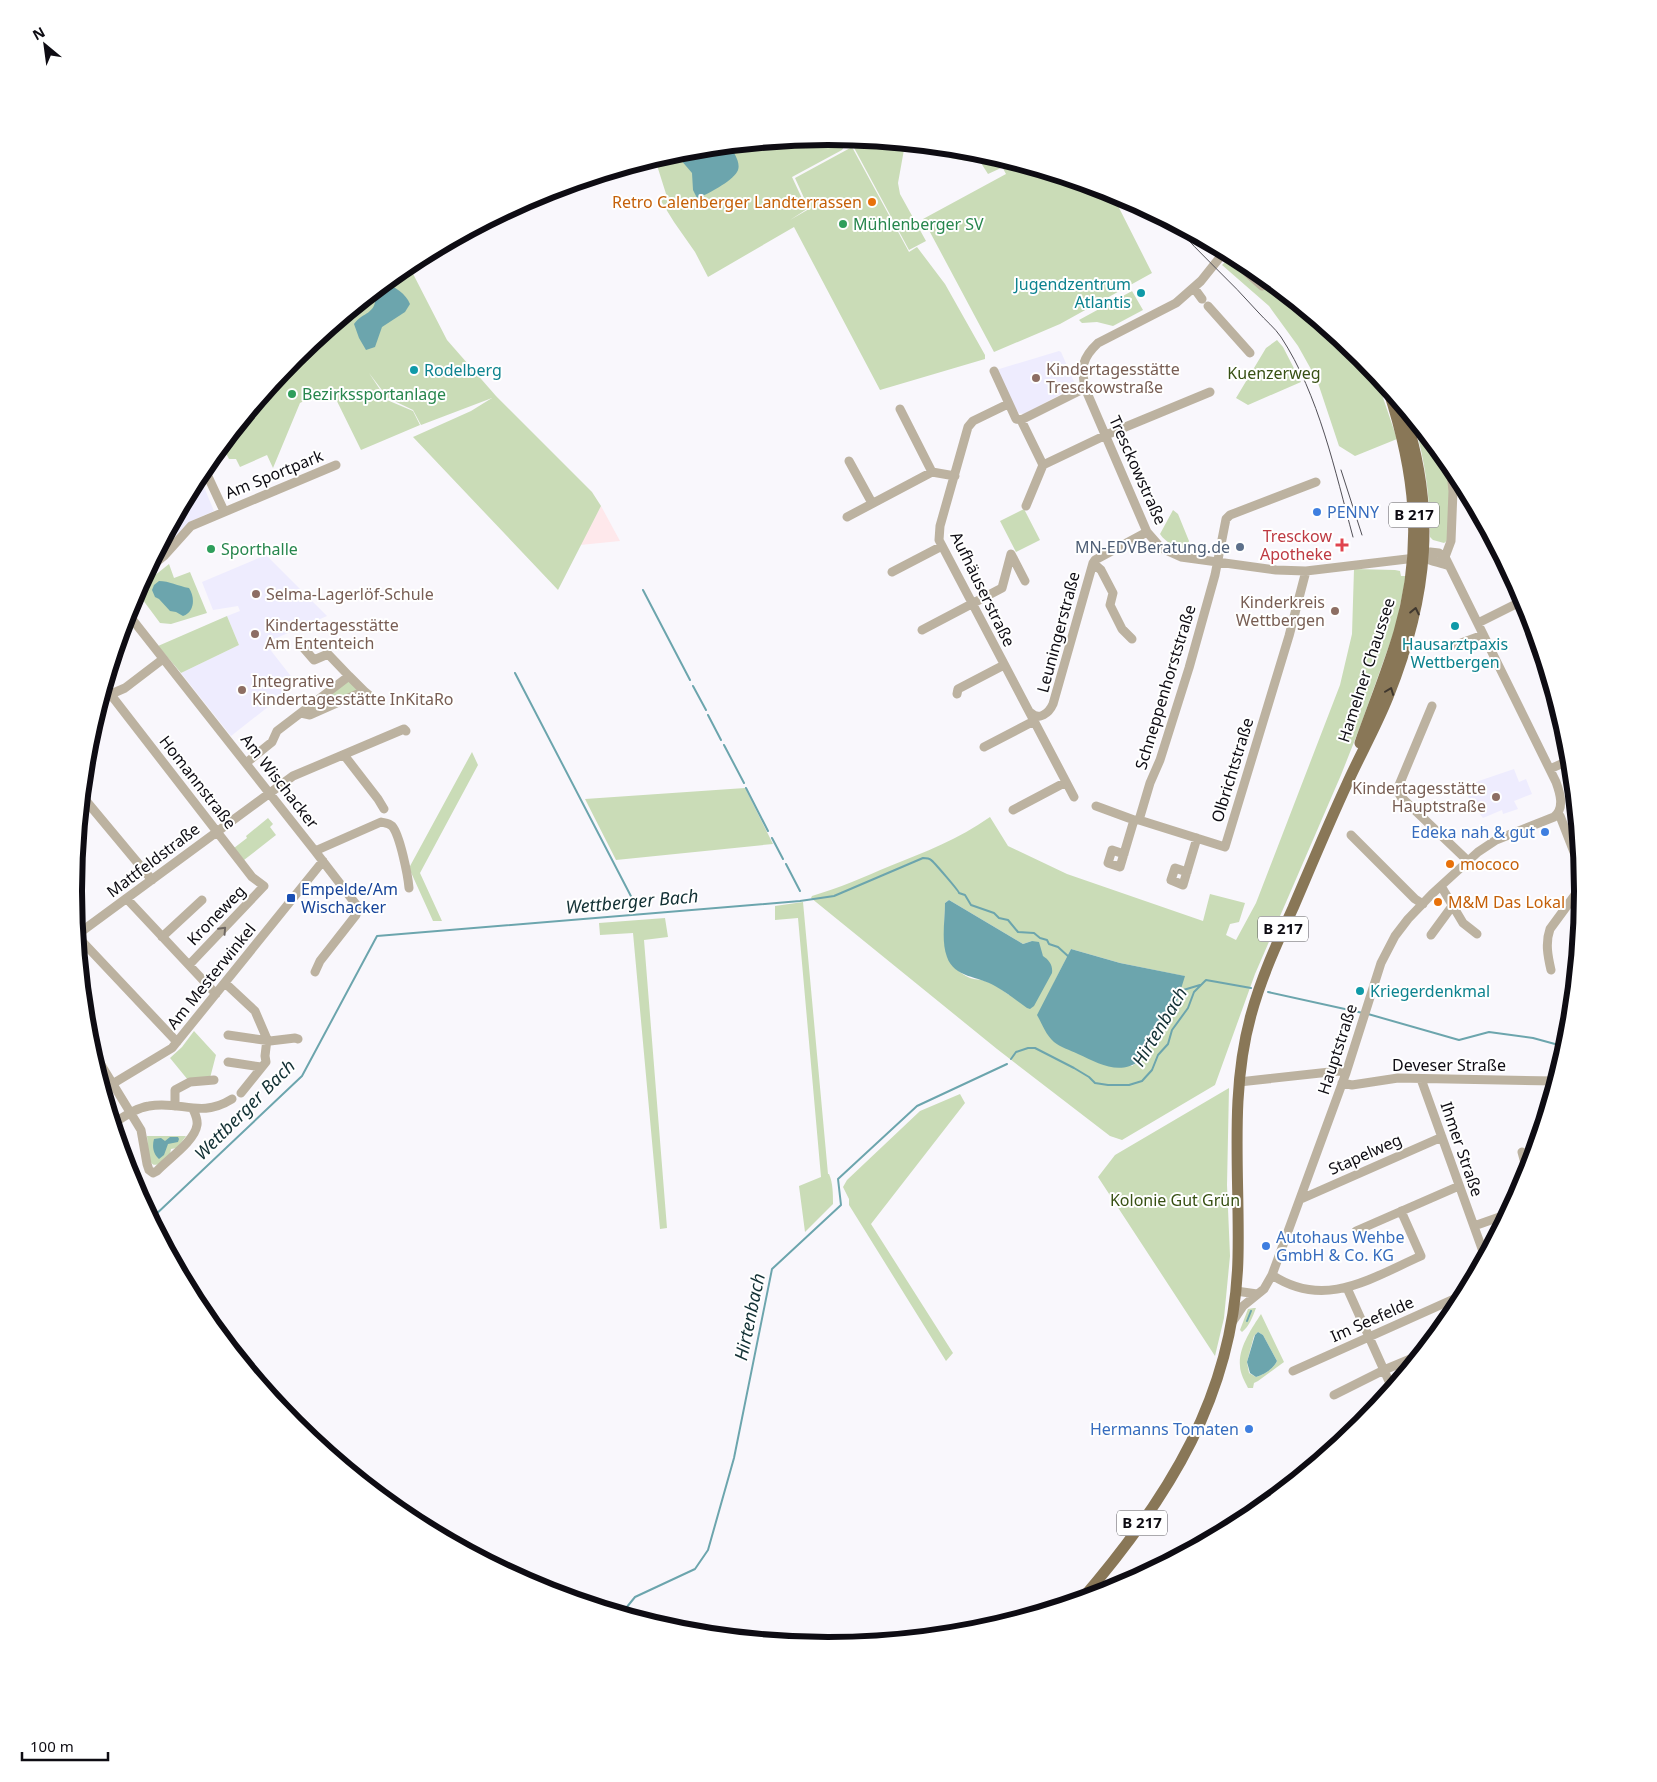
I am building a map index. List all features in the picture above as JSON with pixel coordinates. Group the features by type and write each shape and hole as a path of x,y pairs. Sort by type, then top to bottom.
{"main road":[{"name":"Hamelner Chaussee","path":"1392,403 1410,472 1418,557"},
{"name":"Hamelner Chaussee","path":"1231,1324 1238,1261 1237,1127 1239,1082 1244,1045 1251,1015 1265,970 1347,783 1371,735 1402,658 1415,613 1418,557 1424,518 1421,480 1415,447 1406,420"},
{"name":"B 217","path":"1091,1589 1146,1517 1186,1456 1216,1387 1231,1324"}],"street":[{"name":"Tresckowstraße","path":"1221,257 1194,288 1176,303 1098,343 1089,352 1084,363 1082,374 1085,388 1147,532 1162,548 1172,554 1218,563 1276,570 1306,571 1418,557"},
{"path":"1194,288 1250,354"},
{"path":"994,371 1008,404 1016,419 1020,420 1043,465"},
{"path":"1020,420 1085,388"},
{"path":"1026,506 1043,465 1106,435 1210,392"},
{"name":"Aufhäuserstraße","path":"1008,404 973,421 968,427 940,526 939,540 1074,797"},
{"path":"900,410 932,472"},
{"path":"849,461 872,503"},
{"name":"Am Sportpark","path":"160,559 191,526 336,465"},
{"path":"847,517 932,472 955,476"},
{"name":"Am Sportpark","path":"208,477 224,511"},
{"name":"Schneppenhorststraße","path":"1124,854 1189,668 1218,563 1226,519 1230,514 1316,482"},
{"path":"1445,557 1451,541 1454,485"},
{"name":"Leuningerstraße","path":"1028,710 1034,716 1039,717 1047,713 1053,704 1093,563 1147,532"},
{"path":"892,572 942,546"},
{"path":"1418,557 1430,552 1439,553 1445,557 1550,769 1558,789 1561,804 1558,814 1573,849"},
{"path":"922,630 1002,588 1011,554 1025,581"},
{"path":"1418,557 1430,561 1435,560 1449,566"},
{"name":"Leuningerstraße","path":"1093,563 1101,570 1113,593 1110,605 1122,629 1132,639"},
{"name":"Olbrichtstraße","path":"1096,806 1224,846 1289,636 1306,571"},
{"path":"1478,623 1517,604"},
{"name":"Am Wischacker","path":"133,621 358,907 356,915 320,960 315,972"},
{"path":"1456,645 1483,635"},
{"path":"300,645 314,660 328,654 364,692 376,701"},
{"path":"109,695 124,688 163,659"},
{"path":"957,694 958,689 1004,665"},
{"path":"246,763 272,742 277,731 349,676"},
{"path":"301,713 310,715 364,692"},
{"name":"Homannstraße","path":"108,698 218,831 252,876 264,886"},
{"path":"1432,706 1397,790 1401,797 1468,861"},
{"path":"984,747 1034,721"},
{"name":"Mattfeldstraße","path":"84,931 293,776 404,729 406,731"},
{"path":"344,755 378,799 384,810"},
{"path":"1550,769 1563,763"},
{"path":"1013,810 1066,782"},
{"path":"88,803 152,880"},
{"name":"Hauptstraße","path":"1231,1324 1243,1306 1264,1289 1272,1275 1346,1073 1381,963 1395,936 1441,886 1468,861 1496,840 1558,814"},
{"path":"315,850 381,822 387,823 392,826 399,844 409,888"},
{"path":"1350,836 1423,904"},
{"path":"1187,872 1197,838"},
{"name":"Am Mesterwinkel","path":"109,1086 167,1052 177,1042 323,861"},
{"name":"Kroneweg","path":"189,965 264,886"},
{"path":"1441,886 1463,923 1477,934"},
{"path":"1551,970 1547,953 1548,935 1550,929 1574,895"},
{"path":"127,899 216,994"},
{"path":"162,937 202,900"},
{"path":"1431,935 1453,905"},
{"path":"84,942 177,1042"},
{"path":"225,983 255,1011 266,1039 266,1062 261,1066 250,1084 241,1092"},
{"path":"228,1035 270,1041 298,1039"},
{"path":"228,1062 261,1066"},
{"path":"105,1071 141,1130 147,1164 149,1170 153,1173 158,1172 196,1130 198,1124 193,1109"},
{"path":"1239,1082 1339,1071 1346,1073"},
{"name":"Deveser Straße","path":"1342,1083 1352,1086 1398,1078 1550,1081"},
{"name":"Ihmer Straße","path":"1421,1078 1482,1251"},
{"path":"175,1106 175,1090 190,1082 214,1080"},
{"path":"119,1120 149,1106 175,1106 193,1109 223,1105 232,1099"},
{"name":"Stapelweg","path":"1300,1199 1442,1136"},
{"path":"1522,1152 1524,1160"},
{"path":"1356,1231 1459,1186"},
{"path":"1272,1275 1282,1282 1306,1289 1330,1291 1347,1288 1421,1256 1401,1211"},
{"path":"1474,1226 1500,1217"},
{"path":"1347,1288 1390,1382"},
{"path":"1236,1291 1257,1294"},
{"name":"Im Seefelde","path":"1293,1371 1453,1299"},
{"path":"1334,1395 1408,1360"}],"shaded area":[{"name":"Kindertagesstätte Tresckowstraße","path":"1059,351 1076,386 1024,414 1018,413 996,370"},
{"path":"203,485 214,511 189,522 168,544"},
{"path":"601,506 620,541 580,545"},
{"path":"266,555 327,616 265,643 297,684 231,736 181,673 239,645 227,616 240,611 238,606 213,610 202,582"},
{"name":"Kindertagesstätte Hauptstraße","path":"1514,769 1519,782 1526,779 1532,794 1514,801 1518,809 1503,814 1502,810 1483,818 1470,801 1464,786"}],"green space":[{"path":"845,146 842,150 792,177 807,209 790,220 809,209 795,178 852,147 909,252 917,247 945,284 985,355 985,359 880,390 794,227 708,277 695,252 661,201 667,197 657,165 731,151 780,147"},
{"path":"853,146 904,149 898,183 900,194 926,241 909,250"},
{"path":"950,155 974,159 999,165 1001,168 988,174 981,163 949,158"},
{"name":"Mühlenberger SV","path":"1001,165 1068,185 1117,203 1152,273 1060,324 994,352 923,219 1006,174"},
{"path":"1226,261 1283,299 1356,363 1380,389 1397,439 1355,456 1339,446 1317,380 1298,346 1269,306 1222,265"},
{"path":"412,272 447,340 496,396 592,492 601,506 558,590 413,437 471,411 492,398 421,425 413,410 388,398 369,373 387,400 413,411 420,425 361,450 330,387 300,403 273,468 267,455 240,467 236,459 229,459 226,453 237,437 301,363 374,299"},
{"path":"1132,291 1143,310 1113,326 1097,322 1082,323 1079,320"},
{"name":"Kuenzerweg","path":"1277,340 1283,347 1301,382 1248,405 1236,398 1266,348"},
{"path":"1416,432 1450,478 1448,540 1444,543 1433,540 1430,537 1426,477"},
{"path":"1024,509 1040,540 1016,552 1000,521"},
{"path":"1173,510 1178,514 1189,541 1186,549 1165,540 1160,534"},
{"path":"169,564 174,578 190,572 207,613 171,624 160,623 142,599 151,578"},
{"path":"1354,569 1395,570 1400,571 1401,576 1406,576 1396,626 1360,727 1255,974 1215,1085 1122,1140 1110,1136 997,1049 811,898 942,845 990,817 1008,846 1067,874 1203,921 1210,894 1245,903 1239,922 1230,924 1226,935 1236,940 1256,903 1340,685 1352,634","holes":["949,900 1023,944 1032,941 1043,956 1009,995 992,983 970,978 959,972 952,964 945,946 944,936 945,903","1071,949 1120,963 1184,976 1176,1005 1139,1061 1132,1066 1038,1015"]},
{"path":"227,616 239,645 181,673 158,646"},
{"path":"349,679 358,688 357,692 310,713 309,710"},
{"path":"472,752 478,765 420,873 442,921 433,921 409,868"},
{"path":"745,788 773,844 616,860 585,799"},
{"path":"268,818 273,824 270,827 276,835 244,860 234,848"},
{"path":"803,902 828,1174 832,1185 833,1200 833,1204 805,1232 799,1186 821,1177 798,918 775,920 775,906"},
{"path":"665,918 668,937 644,940 667,1228 660,1229 633,933 600,935 599,923"},
{"path":"194,1031 216,1055 210,1078 188,1080 170,1058 182,1047"},
{"name":"Kolonie Gut Grün","path":"1229,1088 1227,1185 1230,1256 1224,1318 1215,1356 1098,1177 1115,1155"},
{"path":"960,1094 965,1103 871,1224 953,1353 946,1361 849,1205 849,1199 843,1187 847,1180 920,1111"},
{"path":"147,1136 186,1136 177,1148 171,1149 170,1155 157,1165 151,1162 149,1157"},
{"path":"1256,1308 1247,1327 1242,1332 1240,1330 1248,1309"},
{"path":"1261,1314 1284,1362 1254,1383 1253,1388 1248,1388 1241,1372 1241,1352 1246,1339","holes":["1258,1332 1263,1335 1277,1361 1268,1371 1256,1377 1249,1373 1247,1362 1254,1336"]}],"water":[{"path":"733,151 739,166 734,176 719,187 697,198 693,190 692,173 680,160"},
{"path":"391,287 400,291 410,304 405,312 382,327 375,347 366,350 354,324 372,309 376,299"},
{"path":"159,581 189,588 193,604 187,614 183,616 170,611 155,597 152,590"},
{"path":"949,900 1023,944 1032,941 1039,942 1043,956 1051,965 1052,973 1034,1006 1030,1009 1027,1008 995,986 961,973 950,964 945,951 944,937 945,903"},
{"path":"1071,949 1120,963 1185,976 1176,1005 1139,1061 1116,1068 1093,1061 1056,1044 1042,1026 1037,1015"},
{"path":"170,1137 178,1137 178,1142 168,1144 164,1155 159,1159 155,1155 154,1139 161,1138 165,1141"},
{"path":"1258,1332 1263,1335 1277,1361 1268,1371 1256,1377 1250,1373 1247,1362 1255,1335"}],"waterway":[{"path":"643,590 690,680"},
{"path":"515,673 635,904"},
{"path":"693,686 706,710"},
{"path":"708,715 721,740"},
{"path":"724,745 744,783"},
{"path":"746,788 768,831"},
{"path":"772,838 783,859"},
{"name":"Wettberger Bach","path":"156,1214 302,1076 377,936 800,901 834,896 925,858 933,862 959,893 965,895 971,905 994,913 999,918 1008,920 1018,932 1034,933 1040,938 1047,940 1049,944 1058,947 1069,957"},
{"path":"786,864 800,891"},
{"name":"Hirtenbach","path":"1011,1059 1016,1052 1035,1048 1074,1068 1095,1083 1129,1085 1142,1081 1152,1070 1158,1055 1168,1044 1172,1030 1188,1008 1194,992 1206,980 1251,988"},
{"name":"Wettberger Bach","path":"1180,991 1200,985"},
{"name":"Hirtenbach","path":"1268,992 1363,1013"},
{"name":"Hirtenbach","path":"1368,1014 1459,1040 1489,1032 1533,1038 1558,1045"},
{"name":"Hirtenbach","path":"625,1609 635,1597 695,1569 708,1550 734,1458 772,1269 841,1205 838,1179 917,1106 1007,1064"},
{"path":"1247,1321 1251,1311"}],"tram line":[{"path":"1185,236 1276,330 1294,360 1306,383 1325,434 1353,537"},
{"path":"1341,470 1362,535"}],"place":[{"name":"Retro Calenberger Landterrassen","path":"872,202"},
{"name":"Mühlenberger SV","path":"843,224"},
{"name":"Jugendzentrum Atlantis","path":"1141,293"},
{"name":"Rodelberg","path":"414,370"},
{"name":"Kindertagesstätte Tresckowstraße","path":"1036,378"},
{"name":"Bezirkssportanlage","path":"292,394"},
{"name":"PENNY","path":"1317,512"},
{"name":"Tresckow Apotheke","path":"1342,545"},
{"name":"MN-EDVBeratung.de","path":"1240,547"},
{"name":"Sporthalle","path":"211,549"},
{"name":"Selma-Lagerlöf-Schule","path":"256,594"},
{"name":"Kinderkreis Wettbergen","path":"1335,611"},
{"name":"Hausarztpaxis Wettbergen","path":"1455,626"},
{"name":"Kindertagesstätte Am Ententeich","path":"255,634"},
{"name":"Integrative Kindertagesstätte InKitaRo","path":"242,690"},
{"name":"Kindertagesstätte Hauptstraße","path":"1496,797"},
{"name":"Edeka nah & gut","path":"1545,832"},
{"name":"mococo","path":"1450,864"},
{"name":"Empelde/Am Wischacker","path":"291,898"},
{"name":"M&M Das Lokal","path":"1438,902"},
{"name":"Kriegerdenkmal","path":"1360,991"},
{"name":"Autohaus Wehbe GmbH & Co. KG","path":"1266,1246"},
{"name":"Hermanns Tomaten","path":"1249,1429"}]}
